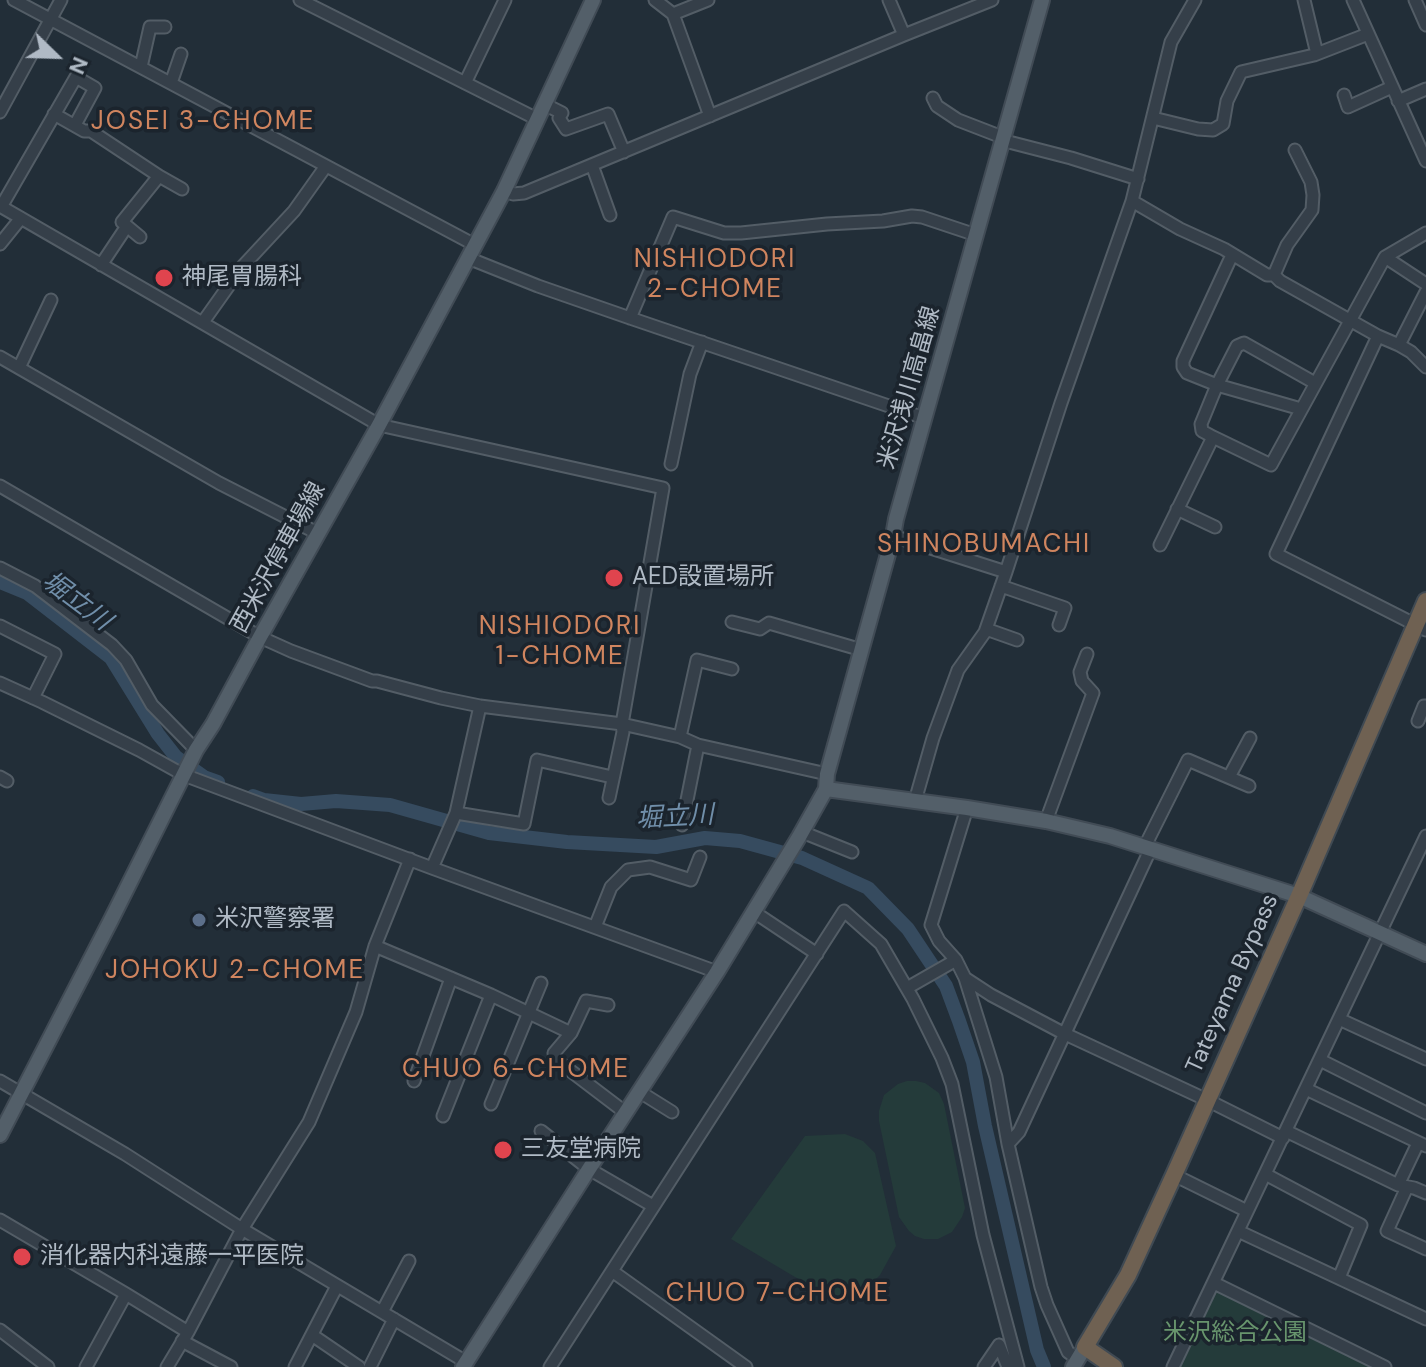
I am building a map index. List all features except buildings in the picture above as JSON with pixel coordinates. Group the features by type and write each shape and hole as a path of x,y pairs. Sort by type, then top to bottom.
{"highway":[{"name":"Tateyama Bypass","path":"1079,1358 1128,1275 1174,1175 1421,627 1426,601"},
{"path":"1079,1358 1114,1367"}],"main road":[{"name":"西米沢停車場線","path":"0,1135 196,750 319,534 504,191 593,0"},
{"name":"米沢浅川高畠線","path":"465,1364 717,972 801,834 826,782 896,519 1042,0"},
{"path":"826,782 915,801 1046,821 1148,847 1299,896 1426,954"}],"street":[{"path":"14,0 326,166 471,252 538,286 924,418"},
{"path":"0,112 61,0"},
{"path":"300,0 537,119"},
{"path":"465,83 505,0"},
{"path":"655,0 673,14 710,116"},
{"path":"673,14 708,0"},
{"path":"889,0 904,35"},
{"path":"504,191 524,193 992,0"},
{"path":"915,801 924,765 958,670 986,629 1006,572 1132,201 1171,42 1195,0"},
{"path":"1304,0 1317,54"},
{"path":"1415,0 1426,25"},
{"path":"1356,1 1426,161"},
{"path":"141,67 150,27 165,27"},
{"path":"1153,118 1213,130 1223,124 1227,101 1241,72 1317,54 1368,34"},
{"path":"171,83 181,54"},
{"path":"75,125 95,88 76,77 0,207 379,425 663,488 623,732 609,798"},
{"path":"1344,95 1348,107 1392,87"},
{"path":"1398,101 1426,89"},
{"path":"933,98 937,106 958,120 1001,139 1138,179"},
{"path":"544,104 562,113 559,118 566,129 608,114 624,152"},
{"path":"54,114 84,131 91,131 182,189"},
{"path":"1274,275 1287,245 1312,210 1311,182 1295,150"},
{"path":"592,165 610,215"},
{"path":"203,322 242,267 294,211 326,166"},
{"path":"140,237 122,222 159,176"},
{"path":"1132,201 1399,345 1426,367"},
{"path":"630,318 673,217 724,233 741,233 912,216 976,235"},
{"path":"0,244 21,218"},
{"path":"101,265 127,226"},
{"path":"1315,383 1244,343 1237,346 1217,385 1201,424 1202,431 1271,465 1385,257 1426,233"},
{"path":"1232,255 1183,361 1183,367 1187,373 1217,385 1301,409"},
{"path":"1385,257 1426,284"},
{"path":"1399,345 1426,292"},
{"path":"19,368 51,300"},
{"path":"1378,336 1276,554 1421,627"},
{"path":"671,464 690,374 702,342"},
{"path":"0,357 219,483 319,534"},
{"path":"1160,545 1213,437"},
{"path":"0,486 260,637 372,681 480,706 622,724 680,737 826,782"},
{"path":"1177,509 1215,527"},
{"path":"893,536 1006,572"},
{"path":"0,568 35,586 112,645 126,660 152,705 196,750"},
{"path":"1001,586 1065,608 1059,625"},
{"path":"732,622 760,629 769,623 862,650"},
{"path":"0,626 55,654 33,698"},
{"path":"986,629 1017,640"},
{"path":"1046,821 1093,693 1082,681 1080,672 1087,654"},
{"path":"680,737 697,660 732,669"},
{"path":"0,683 185,773 432,868 717,972"},
{"path":"432,868 456,813 480,706"},
{"path":"1418,721 1426,706"},
{"path":"1229,777 1250,738"},
{"path":"682,825 698,745"},
{"path":"456,813 524,824 537,760 612,777"},
{"path":"1008,1144 1019,1132 1188,760 1249,786"},
{"path":"967,808 931,925 965,978 996,1077 1008,1144 1047,1305 1068,1352 1079,1358"},
{"path":"801,834 852,852"},
{"path":"1173,1367 1426,836"},
{"path":"595,927 611,887 628,870 650,867 691,880 700,857"},
{"path":"167,1367 242,1229 309,1122 356,1012 375,946 410,859"},
{"path":"550,1367 844,911 881,944 912,985 952,1084 983,1235 1018,1367"},
{"path":"754,912 817,954"},
{"path":"375,946 571,1033"},
{"path":"912,985 954,962"},
{"path":"414,1081 451,978"},
{"path":"965,978 1063,1033 1284,1134 1426,1193"},
{"path":"491,1104 541,983"},
{"path":"443,1116 491,995"},
{"path":"608,1005 586,1001 571,1033 554,1053 555,1059 626,1113"},
{"path":"1339,1019 1426,1059"},
{"path":"1320,1060 1426,1113"},
{"path":"0,1081 125,1154 465,1364"},
{"path":"1306,1089 1422,1145 1387,1231 1426,1249"},
{"path":"640,1092 672,1112"},
{"path":"541,1131 589,1169 653,1206"},
{"path":"1265,1174 1361,1225 1339,1278"},
{"path":"1174,1175 1247,1211"},
{"path":"0,1220 126,1294 231,1367"},
{"path":"1238,1231 1426,1319"},
{"path":"382,1312 409,1261"},
{"path":"612,1271 746,1367"},
{"path":"1214,1283 1385,1367"},
{"path":"295,1367 337,1286"},
{"path":"86,1367 126,1294"},
{"path":"370,1367 394,1319"},
{"path":"0,1330 48,1367"},
{"path":"312,1335 359,1367"},
{"path":"984,1367 999,1345 1008,1367"}],"green space":[{"path":"907,1081 925,1083 939,1093 944,1104 965,1208 952,1232 938,1239 915,1236 899,1217 879,1121 884,1095"},
{"path":"845,1134 863,1141 875,1153 896,1246 880,1275 867,1288 832,1299 731,1239 805,1136"},
{"name":"米沢総合公園","path":"1215,1289 1378,1367 1178,1367"}],"waterway":[{"name":"堀立川","path":"0,582 27,593 111,658 158,734 176,757 204,777 218,782"},
{"name":"堀立川","path":"253,796 301,804 336,801 390,805 489,833 567,842 656,847 705,838 740,841 802,858 868,888 908,929 946,986 959,1021 973,1062 1037,1350 1044,1367"}],"place":[{"name":"神尾胃腸科","path":"164,278"},
{"name":"AED設置場所","path":"614,578"},
{"name":"米沢警察署","path":"199,920"},
{"name":"三友堂病院","path":"503,1150"},
{"name":"消化器内科遠藤一平医院","path":"22,1257"}],"district":[{"name":"JOSEI 3-CHOME","path":"203,122"},
{"name":"NISHIODORI 2-CHOME","path":"715,275"},
{"name":"SHINOBUMACHI","path":"984,545"},
{"name":"NISHIODORI 1-CHOME","path":"560,642"},
{"name":"JOHOKU 2-CHOME","path":"235,971"},
{"name":"CHUO 6-CHOME","path":"516,1070"},
{"name":"CHUO 7-CHOME","path":"778,1294"}]}
